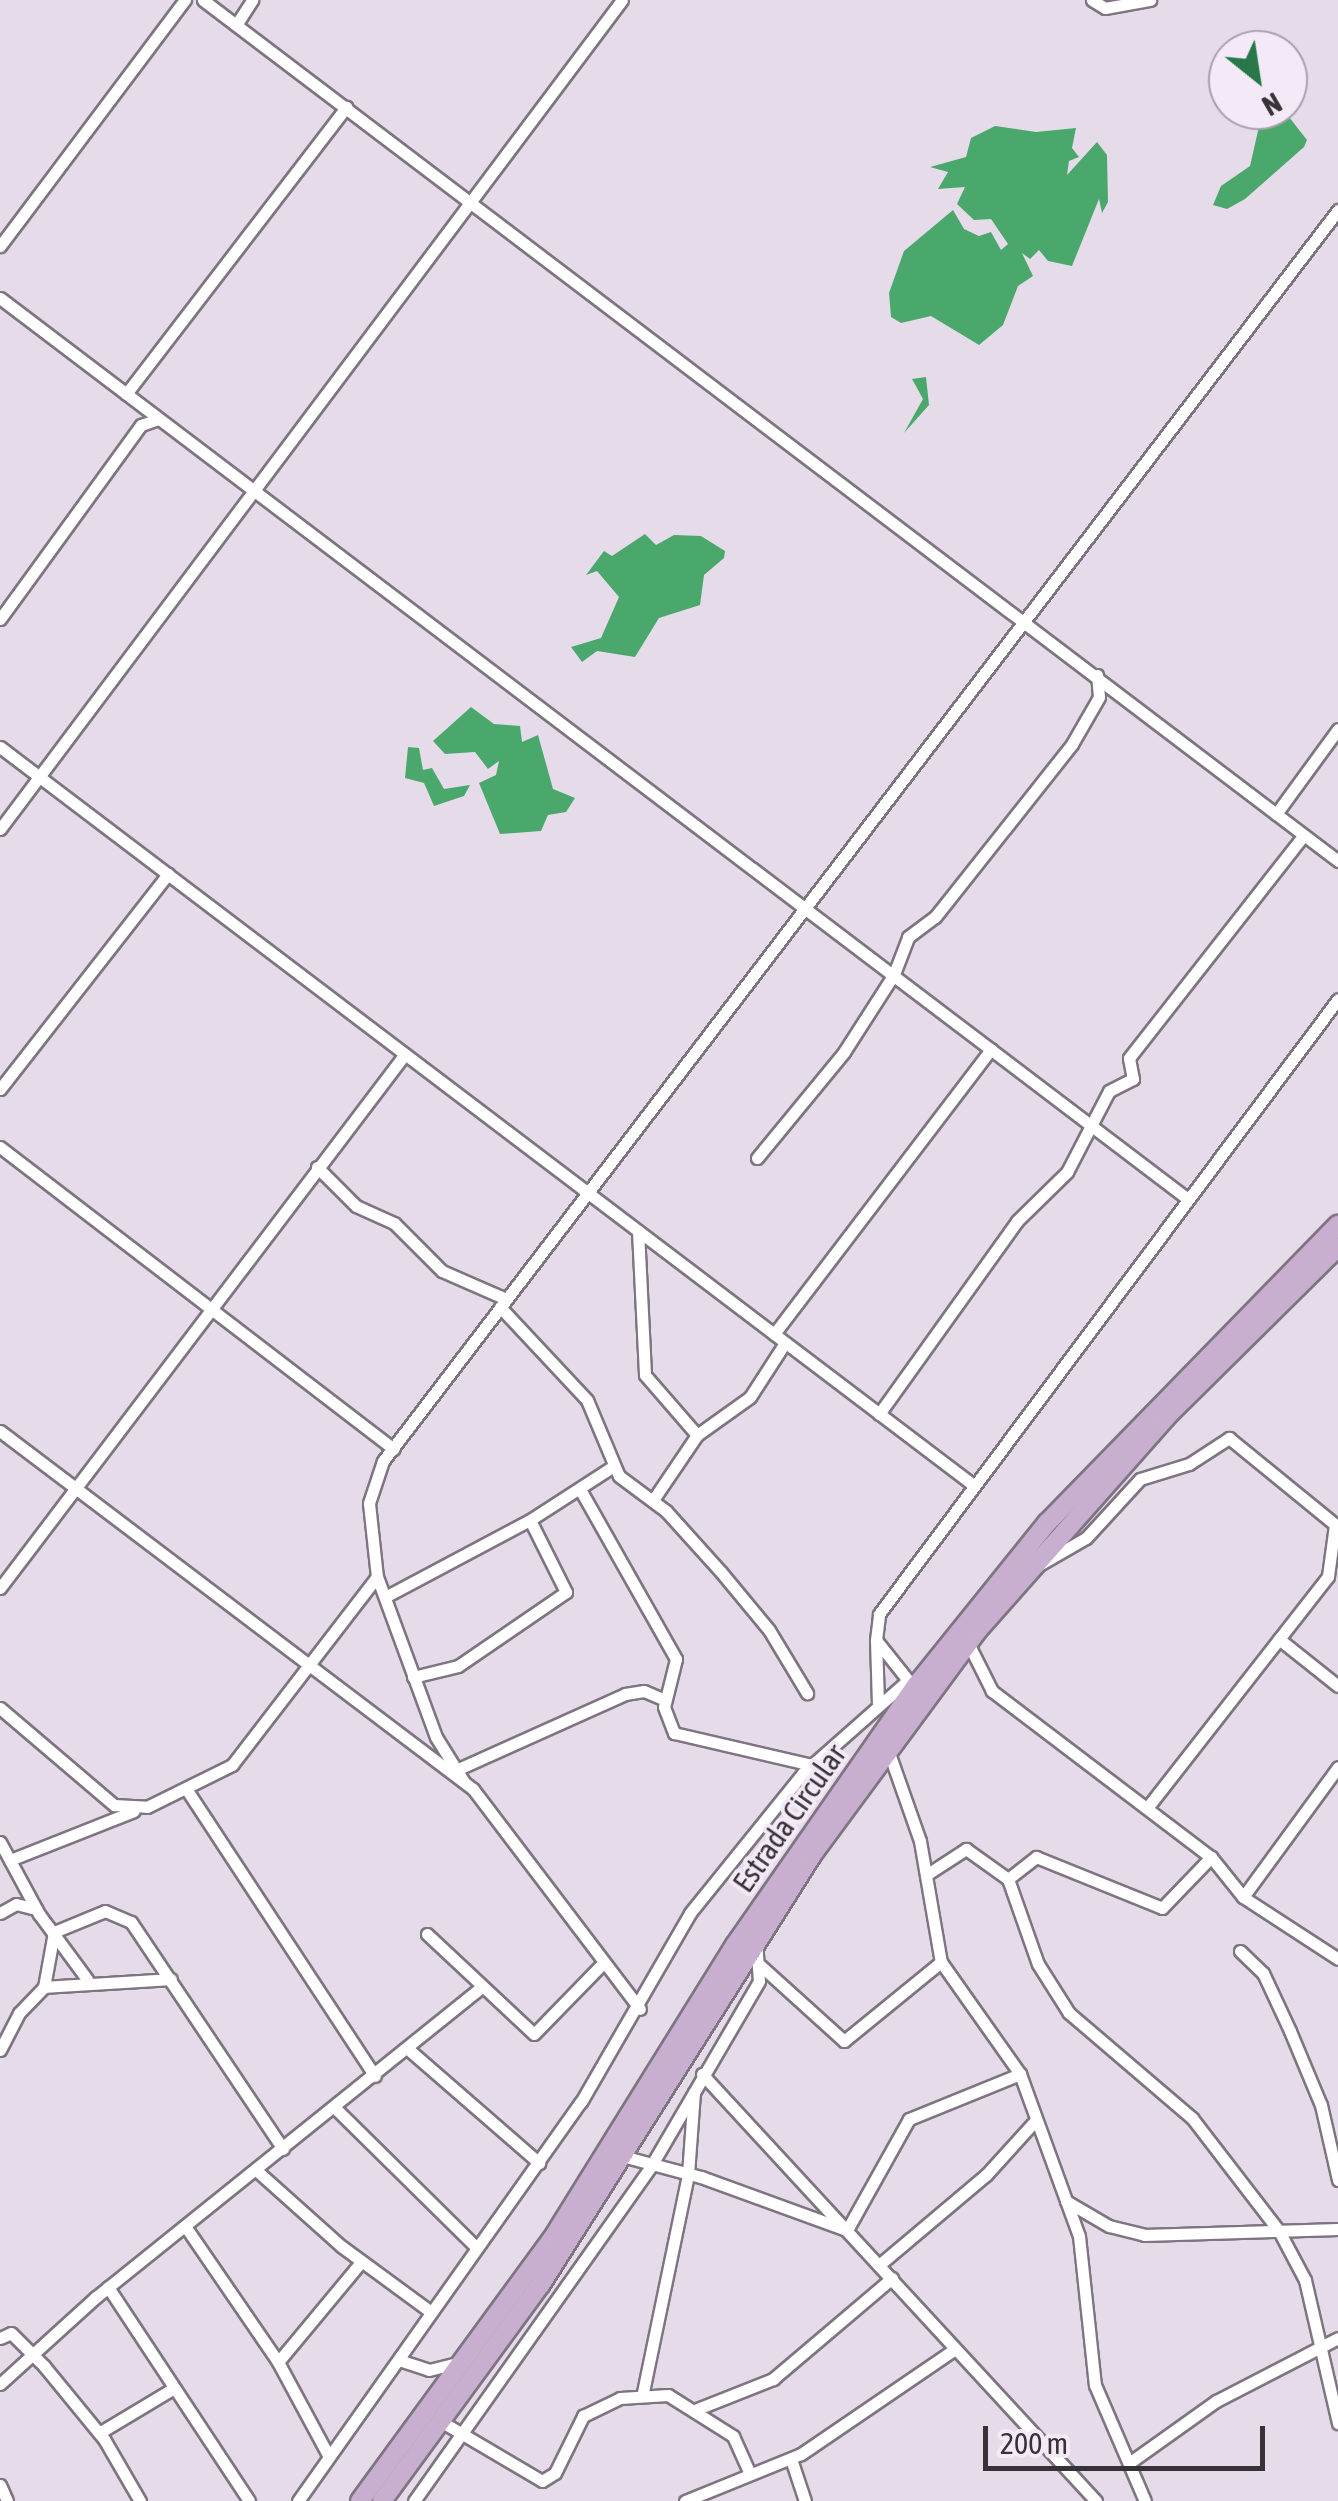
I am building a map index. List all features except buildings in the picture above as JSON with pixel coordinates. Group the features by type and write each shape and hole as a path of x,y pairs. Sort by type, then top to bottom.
{"main road":[{"name":"Estrada Circular","path":"360,2501 467,2360 552,2238 744,1930 911,1684 1100,1466 1338,1224"},
{"name":"Estrada Circular","path":"382,2501 451,2427 755,1940 968,1643 1166,1417 1338,1247"}],"street":[{"path":"0,246 185,0"},
{"path":"203,0 1338,861"},
{"path":"236,24 252,0"},
{"path":"0,829 256,494 469,199 622,0"},
{"path":"1092,0 1106,8 1150,0"},
{"path":"126,394 346,107"},
{"path":"464,1782 448,1765 376,1577 369,1504 373,1481 573,1208 808,910 1338,210"},
{"path":"0,298 1188,1199"},
{"path":"138,403 141,425"},
{"path":"0,619 141,425 158,419"},
{"path":"1015,634 1040,632"},
{"path":"758,1158 844,1052 894,974 908,936 935,917 1072,744 1099,697 1097,675"},
{"path":"1276,814 1338,729"},
{"path":"0,746 972,1484"},
{"path":"880,1414 1017,1222 1067,1172 1110,1091 1134,1079 1129,1058 1302,836"},
{"path":"0,1089 168,874"},
{"path":"878,1704 879,1614 972,1484 1338,999"},
{"path":"653,1500 697,1435 750,1397 780,1339 991,1049"},
{"path":"0,1588 406,1054"},
{"path":"0,1147 393,1449"},
{"path":"317,1168 356,1206 394,1223 442,1272 503,1303 587,1400 616,1471 653,1500 748,1603 807,1693"},
{"path":"571,1180 573,1208"},
{"path":"573,1208 605,1206"},
{"path":"638,1231 644,1375 697,1435"},
{"path":"0,1431 309,1666 448,1765 496,1811 544,1888 640,2009"},
{"path":"1030,1569 1086,1538 1140,1480 1188,1464 1229,1438 1336,1526 1332,1568 1147,1808"},
{"path":"364,1598 384,1594 530,1520 616,1471"},
{"path":"581,1491 676,1659 665,1700 667,1720 682,1739 760,1750 811,1765"},
{"path":"414,1677 458,1666 566,1592 530,1520"},
{"path":"10,1860 187,1790 232,1765 364,1598 376,1577"},
{"path":"298,2501 328,2455 402,2361 475,2246 539,2163 640,2009 690,1913 811,1765 878,1704 911,1684 876,1640"},
{"path":"1279,1640 1338,1686"},
{"path":"968,1643 992,1691 1211,1858 1243,1897 1338,1958"},
{"path":"448,1765 625,1694 644,1691 665,1700"},
{"path":"0,1708 114,1805 134,1811"},
{"path":"888,1750 926,1875 941,1962 1020,2074 1087,2268 1095,2385 1144,2501"},
{"path":"1243,1897 1338,1767"},
{"path":"187,1790 375,2076"},
{"path":"0,1842 36,1908 88,1979"},
{"path":"926,1875 966,1849 1008,1879 1038,1964 1069,2013 1192,2118 1279,2231 1305,2280 1338,2423"},
{"path":"1008,1879 1036,1857 1162,1908 1211,1858"},
{"path":"0,1913 16,1904 24,1886"},
{"path":"16,1904 36,1908"},
{"path":"54,1932 106,1911 119,1912 172,1978 283,2149"},
{"path":"0,2050 18,2013 44,1987 54,1932"},
{"path":"427,1934 534,2034 604,1962"},
{"path":"755,1940 761,1966 844,2041 941,1962"},
{"path":"1240,1951 1263,1973 1290,2031 1321,2105 1338,2180"},
{"path":"414,2501 451,2427 651,2166 761,1966"},
{"path":"44,1987 88,1979 172,1978"},
{"path":"0,2384 35,2358 108,2287 482,1987"},
{"path":"408,2050 539,2163"},
{"path":"702,2074 1096,2501"},
{"path":"847,2230 909,2118 1020,2074"},
{"path":"643,2392 688,2174 694,2088"},
{"path":"335,2108 475,2246"},
{"path":"880,2265 986,2175 1035,2121"},
{"path":"622,2156 688,2174 847,2230"},
{"path":"256,2170 361,2262 432,2312"},
{"path":"1063,2199 1108,2226 1144,2234 1338,2229"},
{"path":"185,2226 278,2362 328,2455"},
{"path":"278,2362 361,2262"},
{"path":"697,2409 773,2379 892,2278"},
{"path":"108,2287 249,2501"},
{"path":"0,2338 12,2332 35,2358 100,2434 140,2501"},
{"path":"1129,2463 1180,2423 1322,2341 1338,2338"},
{"path":"685,2501 792,2459 905,2389 955,2350"},
{"path":"402,2361 429,2370 467,2360"},
{"path":"100,2434 174,2388"},
{"path":"451,2427 537,2480 549,2479 583,2416 643,2392 697,2409 742,2446 750,2474"},
{"path":"792,2459 805,2501"},
{"path":"0,2485 6,2501"}],"shaded area":[{"path":"995,126 1036,132 1076,128 1072,148 1079,157 1069,161 1067,175 1097,142 1107,155 1108,202 1102,213 1099,199 1072,266 1048,261 1039,250 1030,259 1022,253 1033,276 1018,286 1003,325 979,345 931,316 901,323 891,317 889,293 904,251 953,210 964,229 979,236 991,232 1001,250 1008,244 991,219 974,220 957,204 965,187 938,189 948,172 930,167 966,157 971,138"},
{"path":"1258,130 1299,130 1307,140 1304,147 1245,199 1227,209 1213,205 1221,186 1250,166"},
{"path":"926,377 929,405 904,433 923,399 912,379"},
{"path":"645,534 656,545 674,535 701,536 725,551 724,558 704,575 700,605 659,618 635,657 597,651 582,662 571,647 601,638 619,597 597,571 586,575 604,551 612,556"},
{"path":"471,707 494,724 520,726 522,742 538,735 553,789 575,798 566,812 548,815 541,831 500,834 479,783 496,775 499,761 488,769 475,752 445,754 433,741"},
{"path":"408,747 419,748 423,770 432,768 444,789 470,785 464,796 434,806 424,783 405,778"}]}
